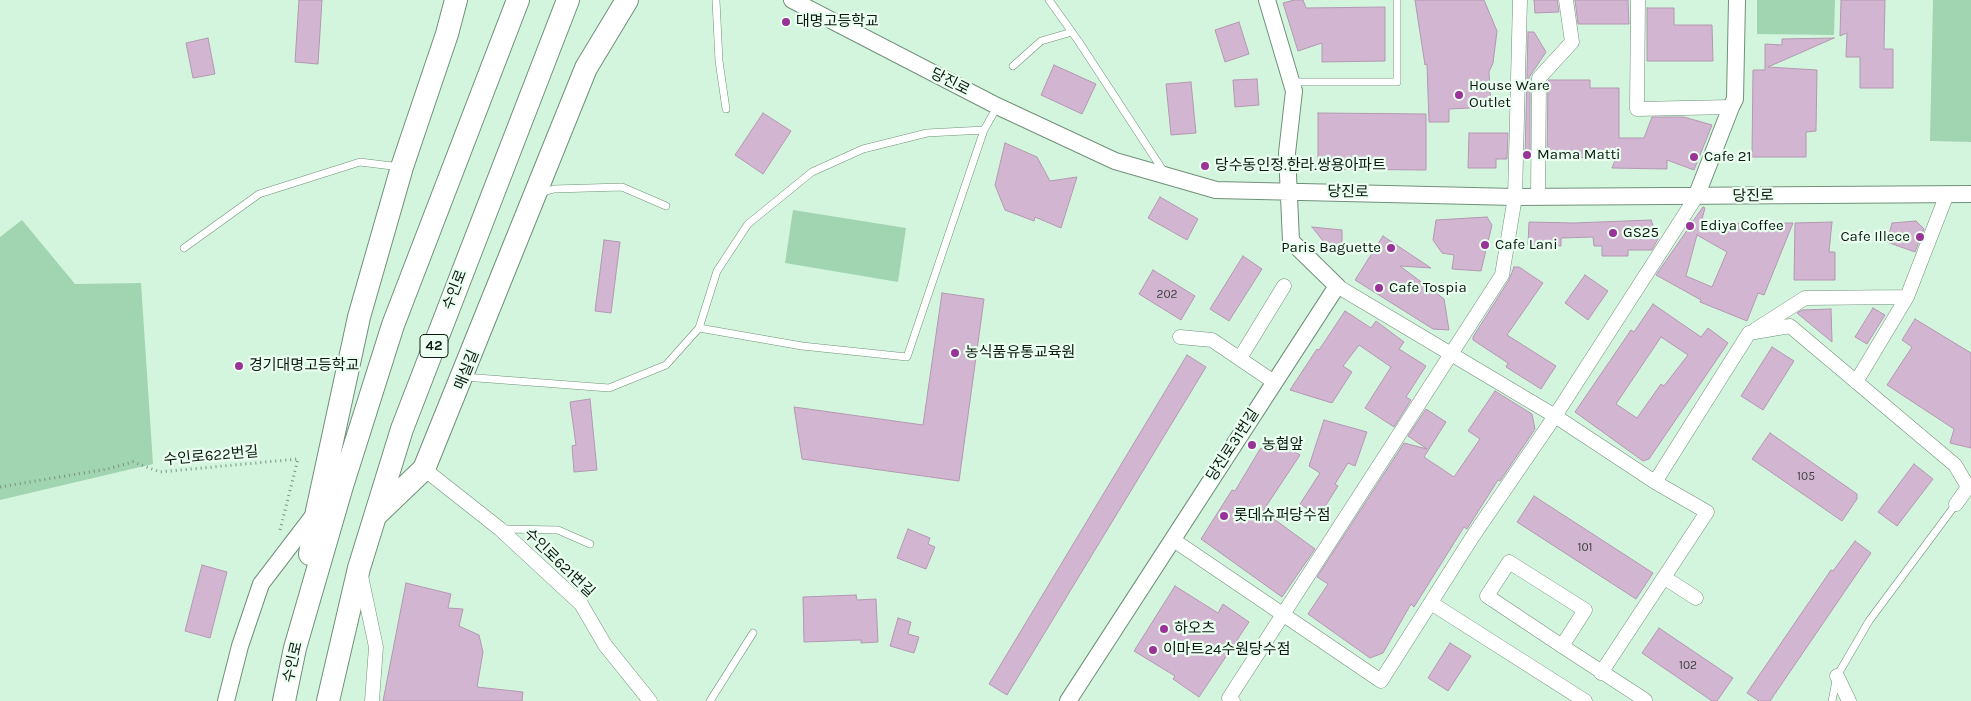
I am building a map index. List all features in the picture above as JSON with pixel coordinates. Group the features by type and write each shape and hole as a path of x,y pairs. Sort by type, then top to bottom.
{"highway":[{"path":"295,648 317,511 359,316 402,167 447,34 456,0"},
{"name":"수인로","path":"284,701 295,648 342,486 393,326 518,0"},
{"name":"수인로","path":"328,701 359,568 402,428 568,0"},
{"path":"376,516 424,469 586,68 627,0"}],"street":[{"name":"당진로","path":"792,0 997,106 1115,161 1216,190 1515,196 1696,197 1971,194"},
{"path":"1267,0 1294,91 1287,153 1291,240 1337,286 1554,416 1655,482 1707,512 1601,673"},
{"path":"1233,701 1229,698 1502,275 1515,196 1520,0"},
{"path":"1538,196 1539,78 1572,42 1566,0"},
{"path":"1638,0 1637,109 1731,107"},
{"path":"1172,539 1381,681 1473,536 1554,416 1696,197 1731,107 1736,99 1736,0"},
{"path":"1856,382 1907,297 1946,194"},
{"path":"1240,358 1284,286"},
{"name":"당진로31번길","path":"1068,701 1337,286"},
{"path":"1655,482 1749,333 1804,298 1907,297"},
{"path":"1749,333 1790,326 1955,465 1968,487 1956,504"},
{"path":"1180,337 1212,340 1274,382"},
{"name":"수인로621번길","path":"424,469 500,529 581,604 605,645 650,701"},
{"path":"226,701 240,646 262,584 317,511"},
{"path":"1562,646 1586,610 1509,562 1487,596 1601,673 1645,700"},
{"path":"359,568 376,647 372,701"},
{"path":"1665,578 1696,598"},
{"path":"1431,603 1586,701"},
{"path":"1837,676 1850,701"}],"lane":[{"path":"716,0 719,61 726,109"},
{"path":"1049,0 1165,175"},
{"path":"1292,82 1397,82 1397,0"},
{"path":"1013,66 1041,41 1072,32"},
{"path":"699,328 802,346 907,357 984,130 997,106"},
{"path":"461,377 608,388 666,365 699,328 717,271 748,224 812,172 863,149 927,132 984,130"},
{"path":"184,248 259,194 360,162 402,167"},
{"path":"535,194 554,190 622,187 666,206"},
{"path":"1832,701 1837,676 1869,621 1956,504"},
{"path":"500,529 558,530 590,544"},
{"path":"710,701 753,633"}],"path":[{"name":"수인로622번길","path":"0,487 107,469 133,462 160,472 298,459 279,533"}],"green space":[{"path":"1757,0 1835,0 1834,35 1757,34"},
{"path":"1933,0 1971,0 1971,142 1930,141"},
{"path":"793,210 906,228 898,282 785,263"},
{"path":"22,220 75,284 141,283 153,464 0,500 0,237"}],"building":[{"path":"299,0 322,0 318,64 295,62"},
{"path":"1303,0 1306,8 1385,7 1385,61 1322,62 1322,43 1298,51 1283,3"},
{"path":"1415,0 1484,0 1497,31 1493,63 1489,72 1491,107 1449,109 1449,122 1429,122 1427,64 1425,65"},
{"path":"1534,0 1557,0 1559,12 1535,13"},
{"path":"1575,0 1628,0 1629,24 1578,24"},
{"path":"1841,0 1885,0 1884,49 1893,49 1893,88 1860,88 1860,57 1846,57 1847,33 1840,36"},
{"path":"1647,8 1674,8 1674,25 1712,25 1713,61 1647,61"},
{"path":"1239,22 1249,54 1225,62 1215,30"},
{"path":"1528,32 1534,32 1546,52 1528,79 1530,79 1530,159 1525,159"},
{"path":"208,38 215,74 193,78 186,43"},
{"path":"1834,38 1768,67 1817,70 1816,131 1806,132 1806,157 1752,157 1753,70 1765,70 1765,44 1782,45 1782,39"},
{"path":"1054,65 1096,84 1082,114 1041,95"},
{"path":"1257,79 1259,105 1235,107 1233,80"},
{"path":"1549,80 1590,80 1590,88 1619,88 1619,138 1644,138 1652,117 1684,117 1712,125 1694,170 1667,160 1667,169 1612,168 1616,158 1547,157"},
{"path":"1191,82 1196,133 1171,135 1166,84"},
{"path":"763,113 791,131 763,174 735,155"},
{"path":"1318,113 1426,114 1426,170 1318,169"},
{"path":"1469,133 1508,133 1507,159 1496,159 1496,168 1468,168"},
{"path":"1005,143 1037,157 1050,181 1077,177 1061,228 1035,217 1034,221 1005,210 995,185"},
{"path":"1160,197 1198,219 1187,240 1148,218"},
{"path":"1703,207 1705,208 1701,223 1704,224 1793,223 1764,295 1758,293 1747,321 1700,302 1701,300 1656,275 1688,229 1686,228 1691,220 1693,221","holes":["1697,235 1727,252 1712,287 1686,276"]},
{"path":"1487,217 1492,225 1481,271 1452,269 1454,255 1442,253 1433,240 1436,220"},
{"path":"1651,220 1658,239 1652,250 1628,250 1628,256 1602,256 1602,246 1594,246 1593,237 1561,238 1561,246 1528,245 1529,222 1574,223"},
{"path":"1916,221 1924,229 1915,252 1887,242 1892,223"},
{"path":"1832,222 1829,252 1835,252 1835,280 1794,280 1795,223"},
{"path":"1312,227 1342,230 1342,244 1327,246"},
{"path":"1383,236 1431,268 1400,266 1444,299 1449,330 1433,329 1355,280"},
{"path":"604,240 620,242 611,313 595,311"},
{"path":"1243,256 1262,269 1229,321 1210,309"},
{"path":"1514,267 1519,267 1543,283 1507,335 1556,366 1541,389 1506,367 1508,363 1473,340 1473,337 1509,280"},
{"path":"1153,270 1195,296 1181,320 1139,294"},
{"path":"1585,275 1608,291 1588,320 1565,303"},
{"name":"농식품유통교육원","path":"942,293 984,299 959,481 802,459 794,407 923,425"},
{"path":"1653,304 1701,337 1708,328 1728,343 1649,459 1643,461 1575,412 1631,330 1634,332","holes":["1661,337 1688,355 1664,386 1661,384 1637,418 1616,404"]},
{"path":"1873,308 1885,315 1867,344 1855,337"},
{"path":"1831,309 1832,342 1797,313 1802,310"},
{"path":"1345,311 1371,328 1376,321 1404,342 1399,349 1426,366 1406,397 1411,400 1394,427 1365,408 1391,367 1359,345 1343,366 1352,372 1332,403 1290,390"},
{"path":"1915,319 1971,353 1971,448 1950,443 1954,429 1887,385 1912,347 1902,340"},
{"path":"1772,347 1794,361 1763,410 1741,396"},
{"path":"1187,355 1206,367 1007,695 989,684"},
{"path":"1495,391 1532,414 1535,429 1500,481 1498,480 1467,529 1464,527 1414,607 1411,604 1383,653 1370,658 1308,614 1328,584 1317,577 1404,443 1427,449 1408,436 1426,409 1446,422 1424,457 1454,477 1480,439 1468,431"},
{"path":"590,399 597,470 574,472 572,446 576,445 570,402"},
{"path":"1324,420 1367,432 1355,466 1348,463 1335,484 1338,486 1319,516 1300,504 1320,473 1309,466"},
{"path":"1770,433 1857,494 1857,499 1842,521 1752,459"},
{"path":"1277,442 1300,455 1263,511 1315,549 1282,597 1201,539 1232,490 1235,491 1260,449"},
{"path":"1914,464 1933,479 1897,526 1878,512"},
{"path":"1534,496 1653,573 1636,599 1517,522"},
{"path":"908,529 930,538 928,544 935,547 926,569 897,558"},
{"path":"1855,541 1871,553 1770,701 1759,701 1747,693 1831,570 1833,571"},
{"path":"202,565 227,572 210,638 185,631"},
{"path":"406,583 451,594 448,608 463,609 459,626 479,635 483,652 477,687 523,692 522,701 383,701"},
{"path":"1175,586 1218,613 1223,604 1249,622 1199,697 1173,679 1175,676 1134,651"},
{"path":"856,595 857,600 876,599 878,642 861,643 861,640 804,642 803,597"},
{"path":"898,618 911,622 908,634 919,637 914,653 890,646"},
{"path":"1659,628 1733,678 1717,701 1712,701 1642,653"},
{"path":"1450,643 1471,656 1448,691 1428,678"}],"place":[{"name":"대명고등학교","path":"786,22"},
{"name":"House Ware Outlet","path":"1459,95"},
{"name":"Mama Matti","path":"1527,155"},
{"name":"Cafe 21","path":"1694,157"},
{"name":"당수동인정.한라.쌍용아파트","path":"1205,166"},
{"name":"Ediya Coffee","path":"1690,226"},
{"name":"GS25","path":"1613,233"},
{"name":"Cafe Illece","path":"1920,237"},
{"name":"Cafe Lani","path":"1485,245"},
{"name":"Paris Baguette","path":"1391,248"},
{"name":"Cafe Tospia","path":"1379,288"},
{"name":"농식품유통교육원","path":"955,353"},
{"name":"경기대명고등학교","path":"239,366"},
{"name":"농협앞","path":"1252,445"},
{"name":"롯데슈퍼당수점","path":"1224,516"},
{"name":"하오츠","path":"1164,629"},
{"name":"이마트24수원당수점","path":"1153,650"}]}
